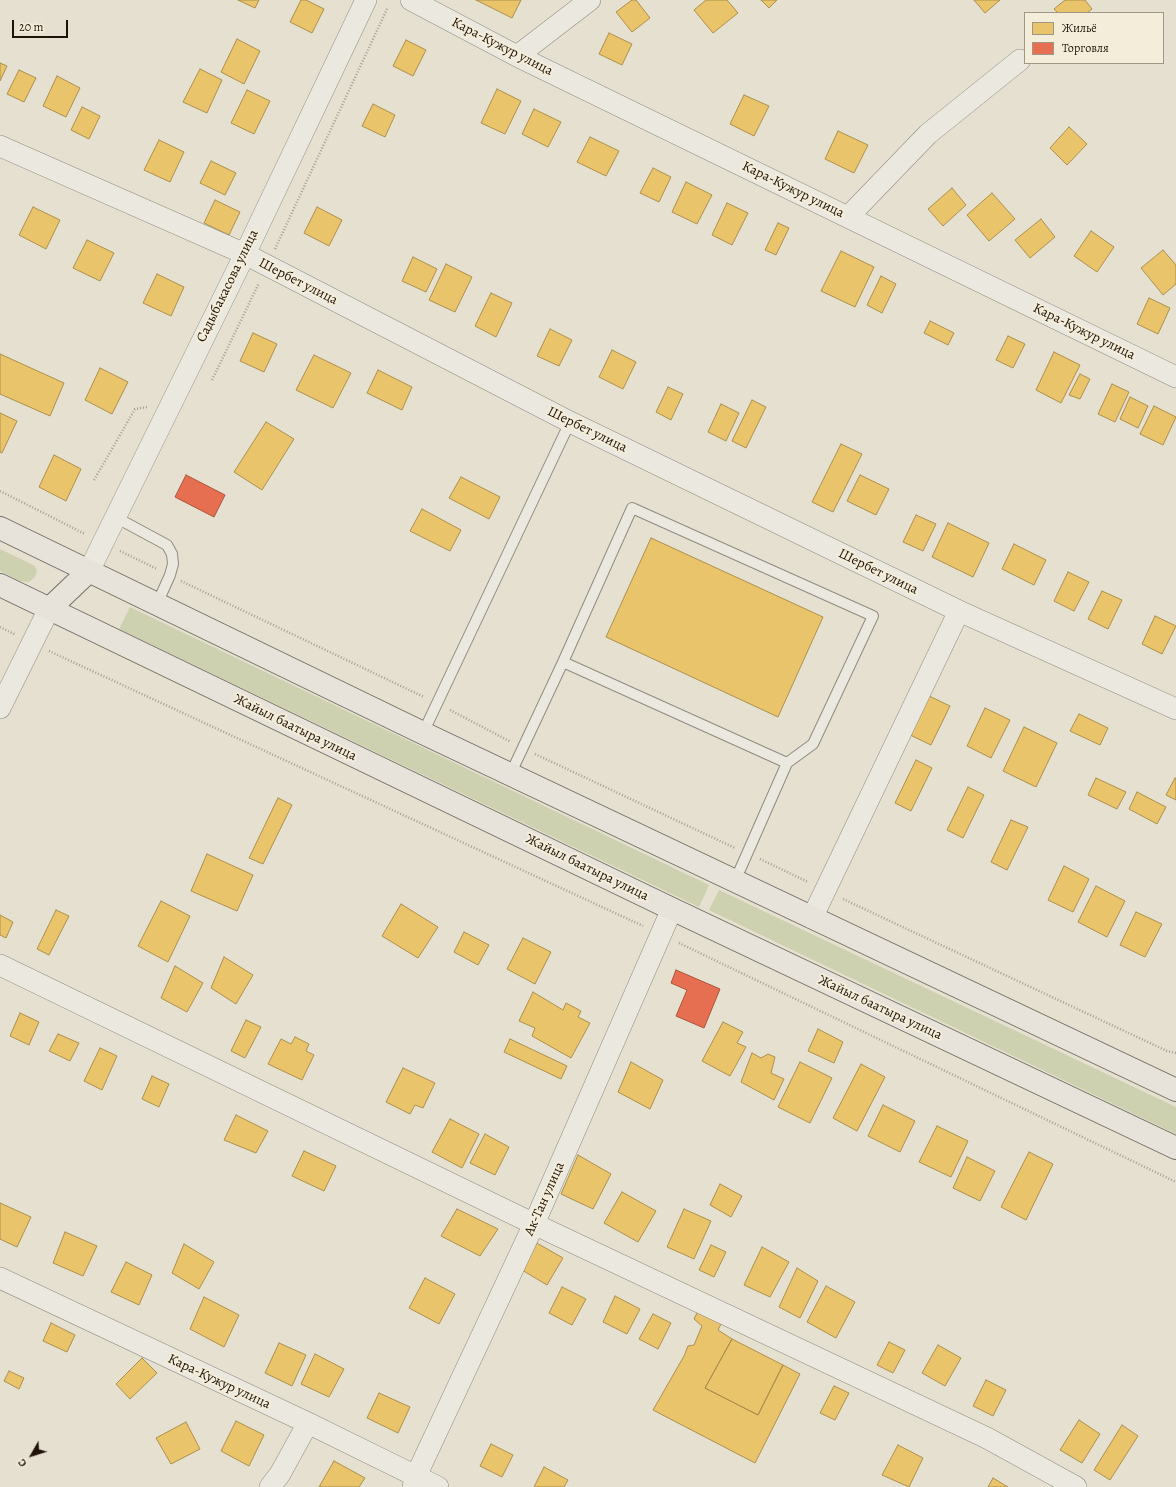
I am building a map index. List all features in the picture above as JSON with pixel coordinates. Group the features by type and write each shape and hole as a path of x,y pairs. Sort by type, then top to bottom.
{"main road":[{"path":"0,528 510,775 1176,1090"},
{"path":"49,609 89,571"},
{"name":"Жайыл баатыра улица","path":"0,585 672,909 1176,1148"}],"street":[{"name":"Садыбакасова улица","path":"89,571 366,0"},
{"name":"Кара-Кужур улица","path":"411,0 517,56 1176,377"},
{"path":"517,56 590,0"},
{"path":"848,217 928,134 1020,60"},
{"name":"Шербет улица","path":"0,146 244,254 570,422 959,611 1176,709"},
{"path":"0,708 49,609"},
{"path":"812,918 959,611"},
{"name":"Ак-Тан улица","path":"415,1482 534,1224 672,909"},
{"path":"0,965 534,1224 987,1438 1076,1487"},
{"name":"Кара-Кужур улица","path":"0,1278 308,1423 415,1482 438,1487"},
{"path":"270,1487 280,1474 308,1423"}],"lane":[{"path":"423,733 570,422"},
{"path":"510,775 563,662 632,508 873,616 814,744 787,763 735,881"},
{"path":"115,517 167,545 172,554 173,564 170,575 157,604"},
{"path":"563,662 787,763"}],"path":[{"path":"272,255 388,7"},
{"path":"212,380 261,278"},
{"path":"94,480 135,409 149,407"},
{"path":"0,491 102,543 437,704 523,748 1167,1052 1176,1053"},
{"path":"0,627 661,934 1176,1182"}],"green space":[{"path":"0,549 35,566 37,571 35,577 29,582 20,581 0,571"},
{"path":"130,607 709,885 699,907 119,629"},
{"path":"719,890 1176,1107 1176,1134 709,910"}],"building: Жильё":[{"path":"238,0 259,0 255,8"},
{"path":"301,0 306,0 324,9 312,33 290,22"},
{"path":"476,0 521,0 512,18"},
{"path":"632,0 636,0 650,18 632,32 616,12"},
{"path":"706,0 727,0 738,13 713,33 694,10"},
{"path":"761,0 777,0 769,8"},
{"path":"974,0 1000,0 985,13"},
{"path":"1065,0 1085,0 1092,9 1088,12 1057,12 1054,9"},
{"path":"609,33 632,44 622,65 599,54"},
{"path":"237,39 260,51 244,84 221,72"},
{"path":"406,40 426,50 413,76 393,66"},
{"path":"0,63 7,66 0,81"},
{"path":"200,69 222,80 207,113 183,102"},
{"path":"19,70 36,78 24,102 7,94"},
{"path":"57,76 80,88 66,117 43,106"},
{"path":"497,89 521,101 505,134 481,123"},
{"path":"247,90 270,101 254,134 231,123"},
{"path":"744,95 769,106 754,136 730,124"},
{"path":"373,104 395,115 385,137 362,126"},
{"path":"82,107 100,116 89,139 71,130"},
{"path":"534,109 561,122 548,147 522,134"},
{"path":"1069,127 1087,144 1067,165 1050,148"},
{"path":"838,131 868,145 854,173 825,159"},
{"path":"590,137 619,151 606,176 577,162"},
{"path":"159,140 184,152 170,182 144,170"},
{"path":"211,161 236,173 225,195 200,183"},
{"path":"653,168 671,177 659,202 640,193"},
{"path":"686,182 712,195 697,224 672,212"},
{"path":"952,188 966,205 943,226 928,209"},
{"path":"992,193 1015,219 989,241 967,215"},
{"path":"215,200 240,212 229,235 204,223"},
{"path":"727,203 748,213 732,245 712,235"},
{"path":"33,207 60,220 46,249 19,235"},
{"path":"317,207 342,220 329,246 304,233"},
{"path":"1041,219 1055,237 1030,258 1015,240"},
{"path":"778,223 789,228 776,255 765,250"},
{"path":"1091,231 1114,247 1097,272 1074,256"},
{"path":"87,240 114,253 100,281 73,268"},
{"path":"1163,250 1176,265 1176,284 1163,295 1141,268"},
{"path":"841,251 874,267 855,307 821,291"},
{"path":"413,257 437,269 426,292 402,281"},
{"path":"446,264 472,277 455,312 429,300"},
{"path":"157,274 184,287 171,316 143,303"},
{"path":"881,276 896,284 882,313 867,305"},
{"path":"491,293 512,303 496,337 475,326"},
{"path":"1149,298 1170,308 1158,334 1137,324"},
{"path":"930,321 954,333 948,345 924,333"},
{"path":"550,329 572,340 559,366 537,356"},
{"path":"253,333 277,344 264,372 240,361"},
{"path":"1008,336 1025,344 1013,368 996,360"},
{"path":"612,350 636,362 623,389 599,377"},
{"path":"1054,352 1080,365 1061,403 1036,390"},
{"path":"0,354 64,383 50,416 0,394"},
{"path":"314,355 351,373 333,408 296,390"},
{"path":"100,368 128,382 112,414 85,400"},
{"path":"378,370 412,387 402,410 367,393"},
{"path":"1080,374 1090,379 1080,399 1069,395"},
{"path":"1112,384 1129,392 1115,422 1098,414"},
{"path":"668,387 683,394 671,420 656,412"},
{"path":"1130,397 1148,406 1138,428 1120,419"},
{"path":"752,400 766,407 746,448 732,441"},
{"path":"721,404 739,413 726,441 708,432"},
{"path":"1154,406 1176,417 1163,445 1140,434"},
{"path":"0,413 17,421 2,453 0,452"},
{"path":"266,422 294,439 262,490 234,472"},
{"path":"841,444 862,454 833,512 812,502"},
{"path":"54,455 81,469 66,501 39,487"},
{"path":"860,475 889,489 876,515 847,501"},
{"path":"461,477 500,497 489,519 449,498"},
{"path":"422,509 461,530 450,551 410,531"},
{"path":"916,515 936,524 923,551 903,542"},
{"path":"948,523 989,543 973,577 932,557"},
{"path":"651,538 823,617 778,717 606,637"},
{"path":"1014,544 1046,560 1034,585 1002,569"},
{"path":"1068,572 1089,582 1074,611 1054,601"},
{"path":"1102,591 1122,600 1108,629 1088,619"},
{"path":"1155,616 1176,626 1162,654 1142,644"},
{"path":"925,694 950,706 931,745 906,733"},
{"path":"985,708 1010,720 991,758 967,746"},
{"path":"1079,714 1108,728 1100,745 1070,731"},
{"path":"1024,727 1057,743 1036,787 1003,771"},
{"path":"916,760 932,768 911,811 895,803"},
{"path":"1096,778 1126,792 1117,809 1088,795"},
{"path":"1175,778 1176,779 1176,800 1166,795"},
{"path":"968,787 984,795 963,838 947,830"},
{"path":"1137,792 1166,807 1157,824 1129,809"},
{"path":"278,798 292,805 263,864 249,858"},
{"path":"1011,820 1028,827 1007,870 991,862"},
{"path":"207,854 253,875 237,911 191,891"},
{"path":"1064,866 1089,879 1073,912 1048,900"},
{"path":"1096,886 1125,901 1107,937 1078,922"},
{"path":"161,901 190,916 168,962 138,946"},
{"path":"401,904 438,927 418,958 382,936"},
{"path":"56,910 69,916 49,955 37,949"},
{"path":"1136,912 1162,924 1145,957 1120,945"},
{"path":"0,915 13,922 6,938 0,935"},
{"path":"464,932 489,945 478,965 454,952"},
{"path":"523,938 551,952 535,984 507,969"},
{"path":"224,957 253,975 236,1004 211,988"},
{"path":"175,966 203,983 187,1012 161,998"},
{"path":"533,992 563,1010 566,1003 581,1011 578,1017 590,1023 571,1058 532,1036 535,1028 519,1021"},
{"path":"20,1013 39,1022 29,1045 10,1036"},
{"path":"246,1020 261,1027 245,1058 231,1051"},
{"path":"723,1022 743,1032 737,1043 746,1047 730,1076 702,1061"},
{"path":"818,1029 843,1042 834,1063 808,1051"},
{"path":"58,1034 79,1043 70,1061 49,1051"},
{"path":"295,1037 309,1044 306,1051 314,1055 302,1080 268,1064 281,1039 291,1044"},
{"path":"510,1039 567,1066 561,1079 504,1052"},
{"path":"100,1048 117,1056 102,1090 84,1081"},
{"path":"752,1053 761,1058 768,1054 775,1057 771,1073 784,1079 774,1100 741,1082"},
{"path":"631,1062 663,1080 650,1109 618,1092"},
{"path":"800,1062 832,1078 810,1123 778,1107"},
{"path":"861,1064 885,1077 857,1131 833,1118"},
{"path":"403,1068 435,1083 423,1108 415,1105 410,1114 386,1102"},
{"path":"152,1076 169,1084 159,1107 142,1099"},
{"path":"883,1105 915,1121 900,1152 868,1136"},
{"path":"236,1115 268,1131 256,1153 224,1140"},
{"path":"450,1119 479,1134 462,1168 432,1152"},
{"path":"937,1126 968,1141 951,1177 919,1162"},
{"path":"485,1134 509,1147 495,1175 470,1163"},
{"path":"304,1151 336,1166 324,1191 292,1176"},
{"path":"1029,1152 1053,1164 1026,1220 1001,1207"},
{"path":"578,1155 611,1174 593,1209 561,1194"},
{"path":"967,1157 995,1171 980,1201 953,1188"},
{"path":"720,1184 742,1196 731,1217 710,1205"},
{"path":"622,1192 656,1211 638,1242 604,1223"},
{"path":"0,1203 31,1217 17,1247 0,1239"},
{"path":"457,1209 498,1229 480,1256 441,1236"},
{"path":"684,1209 711,1221 694,1259 667,1247"},
{"path":"65,1232 97,1246 83,1276 53,1263"},
{"path":"535,1242 563,1258 547,1285 522,1270"},
{"path":"184,1244 214,1262 199,1289 172,1273"},
{"path":"711,1245 726,1252 714,1277 699,1270"},
{"path":"762,1247 789,1262 770,1297 744,1285"},
{"path":"126,1262 152,1275 139,1305 111,1292"},
{"path":"797,1268 818,1281 800,1318 779,1307"},
{"path":"425,1278 455,1294 439,1324 409,1308"},
{"path":"826,1286 855,1302 836,1338 807,1322"},
{"path":"562,1287 586,1299 572,1325 549,1313"},
{"path":"615,1296 640,1309 627,1334 603,1322"},
{"path":"204,1297 239,1315 224,1347 190,1329"},
{"path":"700,1307 724,1318 718,1330 732,1339 705,1388 758,1415 783,1365 800,1374 755,1463 653,1410 684,1356 688,1346 694,1345 702,1326 694,1319"},
{"path":"653,1314 671,1323 658,1349 639,1339"},
{"path":"51,1323 75,1335 67,1352 43,1341"},
{"path":"732,1339 783,1365 758,1415 705,1388"},
{"path":"889,1342 905,1350 893,1373 877,1365"},
{"path":"279,1343 306,1355 292,1386 265,1373"},
{"path":"938,1345 961,1358 945,1386 922,1373"},
{"path":"315,1354 344,1369 329,1397 301,1384"},
{"path":"142,1358 157,1373 130,1399 116,1384"},
{"path":"9,1371 24,1378 19,1389 4,1381"},
{"path":"986,1380 1006,1390 993,1416 973,1406"},
{"path":"834,1386 849,1393 835,1420 820,1413"},
{"path":"379,1393 410,1407 398,1433 367,1418"},
{"path":"1079,1420 1100,1434 1082,1463 1060,1450"},
{"path":"236,1421 264,1435 249,1466 221,1451"},
{"path":"186,1422 200,1449 171,1464 156,1438"},
{"path":"1122,1425 1138,1436 1110,1480 1094,1470"},
{"path":"491,1444 513,1455 502,1477 480,1466"},
{"path":"898,1445 923,1458 909,1487 882,1475"},
{"path":"334,1461 365,1478 359,1487 319,1487"},
{"path":"544,1467 568,1480 564,1487 534,1487"},
{"path":"993,1478 1008,1487 988,1487"}],"building: Торговля":[{"path":"186,475 225,495 214,517 175,497"},
{"path":"676,970 720,989 704,1028 676,1016 687,990 671,983"}]}
